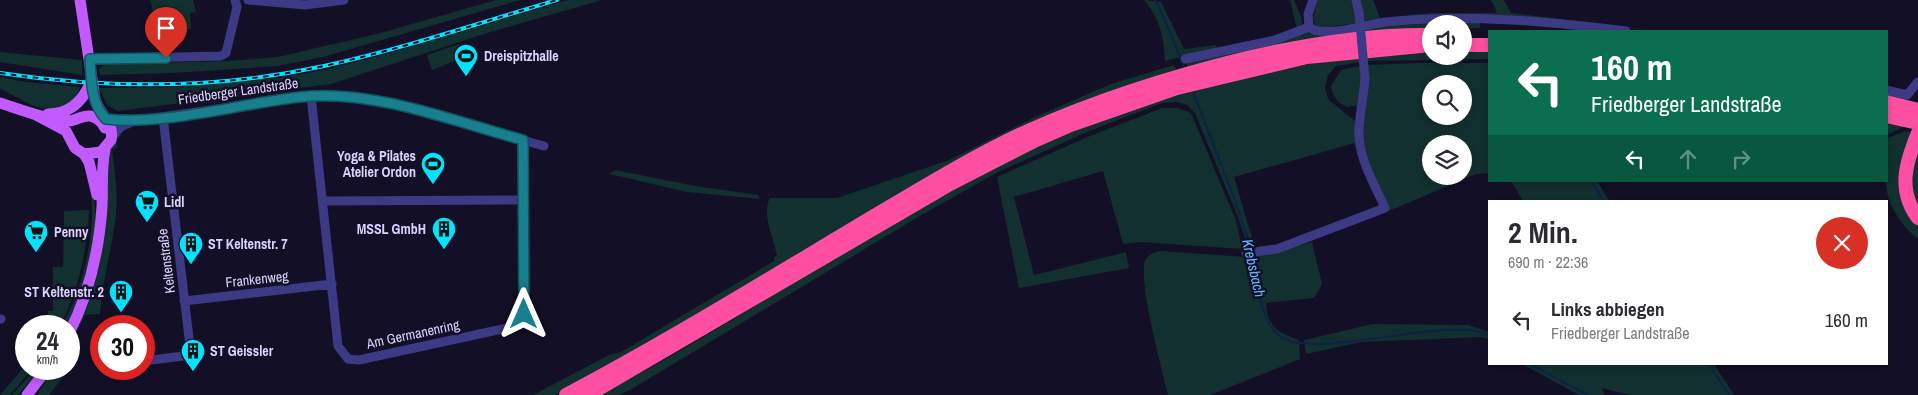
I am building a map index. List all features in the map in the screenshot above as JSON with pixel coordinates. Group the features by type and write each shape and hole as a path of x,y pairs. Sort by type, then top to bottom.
{"highway":[{"path":"566,395 629,361 985,152 1062,117 1303,45 1355,39 1422,35"},
{"path":"1472,35 1488,35"},
{"path":"1472,45 1488,45"},
{"path":"1198,76 1307,57 1422,46"},
{"path":"588,395 688,339 913,206 989,164 1068,126 1176,82"},
{"path":"1888,102 1918,110"},
{"path":"1888,116 1918,123"},
{"path":"1918,133 1904,173 1904,186 1911,208 1918,218"}],"main road":[{"path":"80,0 90,59 91,82 88,104 91,118"},
{"path":"34,114 58,113 70,108 80,101 91,82"},
{"path":"70,138 71,130 91,118 96,104 91,82"},
{"name":"Friedberger Landstraße","path":"0,103 34,114 68,121 91,118"},
{"name":"Friedberger Landstraße","path":"34,114 62,129 70,138 75,148 84,154"},
{"path":"91,118 112,128 112,136"},
{"path":"76,315 88,287 100,224 102,151 106,134 102,123 91,118"},
{"name":"Friedberger Landstraße","path":"102,151 112,136"},
{"path":"100,224 95,186 84,154 102,151"},
{"path":"27,395 39,380"}],"street":[{"path":"90,59 221,56 226,53 237,7 235,0"},
{"path":"248,0 305,5 344,0"},
{"path":"1309,27 1308,14 1313,0"},
{"path":"1246,253 1277,249 1385,208 1366,166 1360,139 1359,127 1366,78 1356,0"},
{"path":"1185,58 1275,40 1309,27 1321,33 1382,22 1434,17 1535,20 1618,30"},
{"path":"1888,90 1907,95 1918,82"},
{"name":"Friedberger Landstraße","path":"112,136 127,123 140,120 311,96 347,96 388,103 544,146"},
{"name":"Am Germanenring","path":"311,96 338,346 348,359 357,360 512,327 520,322 524,314 523,140"},
{"name":"Keltenstraße","path":"155,360 191,355 162,117"},
{"name":"Friedberger Landstraße","path":"91,118 140,120"},
{"path":"323,201 523,200"},
{"name":"Frankenweg","path":"184,301 332,284"}],"green space":[{"path":"150,0 193,0 196,12 190,13 191,29 158,31"},
{"path":"496,0 520,0 323,57 278,66 172,73 100,75 99,69 106,64 228,61 277,57 377,34"},
{"path":"568,0 602,0 484,34 331,84 118,111 107,105 99,88 174,87 280,78 325,70 383,55"},
{"path":"1144,0 1161,2 1184,49 1216,45 1217,49 1165,61 1164,44 1160,29 1154,14"},
{"path":"1290,0 1294,0 1301,16 1302,24 1297,29"},
{"path":"1317,0 1352,0 1357,23 1322,28 1315,25 1313,18"},
{"path":"1359,0 1373,0 1380,18 1432,13 1497,13 1491,0 1504,0 1511,13 1653,30 1499,15 1422,16 1363,23"},
{"path":"1480,20 1480,28 1472,28 1472,21"},
{"path":"1422,24 1422,30 1364,33 1364,28"},
{"path":"1308,29 1357,29 1188,68 1186,61"},
{"path":"460,44 464,57 432,70 427,55"},
{"path":"1472,50 1488,51 1488,59 1472,59"},
{"path":"1422,51 1422,60 1367,61 1366,54"},
{"path":"0,52 82,60 82,75 0,62"},
{"path":"1360,56 1361,62 1336,66 1328,75 1325,87 1328,99 1355,121 1355,143 1234,177 1255,248 1248,248 1238,217 1195,113 1187,105 1178,102 1162,103 1087,132 998,172 918,217 630,390 619,395 599,395 703,337 905,215 1070,130 1141,105 1213,84 1286,68"},
{"path":"1422,63 1422,65 1472,65 1472,63 1488,63 1488,173 1472,176 1472,135 1422,135 1422,185 1450,185 1389,211 1368,166 1361,139 1368,65"},
{"path":"1174,65 1177,71 579,383 555,395 533,395 609,355 621,352 774,261 774,257 777,256 767,218 770,198 837,198 949,160 1035,117 1111,84"},
{"path":"1361,67 1362,78 1359,105 1347,107 1336,99 1331,86 1341,70"},
{"path":"0,77 27,82 80,87 74,99 69,103 53,108 37,107 0,89"},
{"path":"1162,108 1178,108 1191,113 1235,218 1243,249 1141,242 1123,244 1103,171 1014,197 1034,275 1126,252 1129,268 1019,288 997,177 1090,136"},
{"path":"1888,120 1908,125 1888,134"},
{"path":"120,131 121,136 116,140 117,148 112,149 117,207 100,314 85,315 80,325 80,316 84,307 105,159"},
{"path":"1906,131 1912,132 1912,219 1918,226 1918,239 1906,228 1896,214 1889,198 1886,182 1888,182 1888,138"},
{"path":"1918,145 1918,214 1908,172"},
{"path":"82,160 84,160 93,193 96,214 95,231 89,264 79,296 71,315 68,315 85,267 89,244 92,200"},
{"path":"615,170 695,186 758,195 760,199 687,192 609,174"},
{"path":"1512,182 1598,182 1608,200 1522,200"},
{"path":"89,210 84,255 77,284 66,315 48,315 48,311 53,311 53,267 63,267 64,211"},
{"path":"1312,242 1322,284 1314,298 1266,303 1269,318 1275,328 1299,340 1300,359 1210,395 1168,395 1145,288 1145,261 1148,257 1161,251 1246,257"},
{"path":"1373,324 1468,325 1488,332 1488,339 1481,337 1361,342 1306,354 1304,340"},
{"path":"1524,365 1715,365 1734,395 1630,395 1602,388 1604,395 1579,395"},
{"path":"15,378 15,380 23,380 10,395 0,395"},
{"path":"25,380 31,380 18,395 12,395"},
{"path":"46,380 61,380 49,395 37,395"}],"waterway":[{"name":"Krebsbach","path":"1154,0 1158,4 1185,68"},
{"name":"Krebsbach","path":"1192,89 1251,248"},
{"path":"1592,182 1602,200"},
{"name":"Krebsbach","path":"1252,256 1259,296 1265,315 1275,332 1290,341 1314,344 1342,342 1439,330 1467,330 1488,335"},
{"name":"Krebsbach","path":"1532,365 1587,395"},
{"path":"1710,365 1729,395"}],"railway":[{"path":"0,73 81,82 122,84 203,83 284,74 411,44 557,0"}],"place":[{"name":"Dreispitzhalle","path":"466,77"},
{"name":"Yoga & Pilates Atelier Ordon","path":"433,185"},
{"name":"Lidl","path":"147,223"},
{"name":"MSSL GmbH","path":"444,250"},
{"name":"Penny","path":"36,253"},
{"name":"ST Keltenstr. 7","path":"191,265"},
{"name":"ST Keltenstr. 2","path":"121,313"},
{"name":"ST Geissler","path":"193,372"}],"route":[{"path":"166,58 90,59 91,80 96,104 101,114 106,119 140,120 311,96 347,96 388,103 523,140 524,314"}]}
